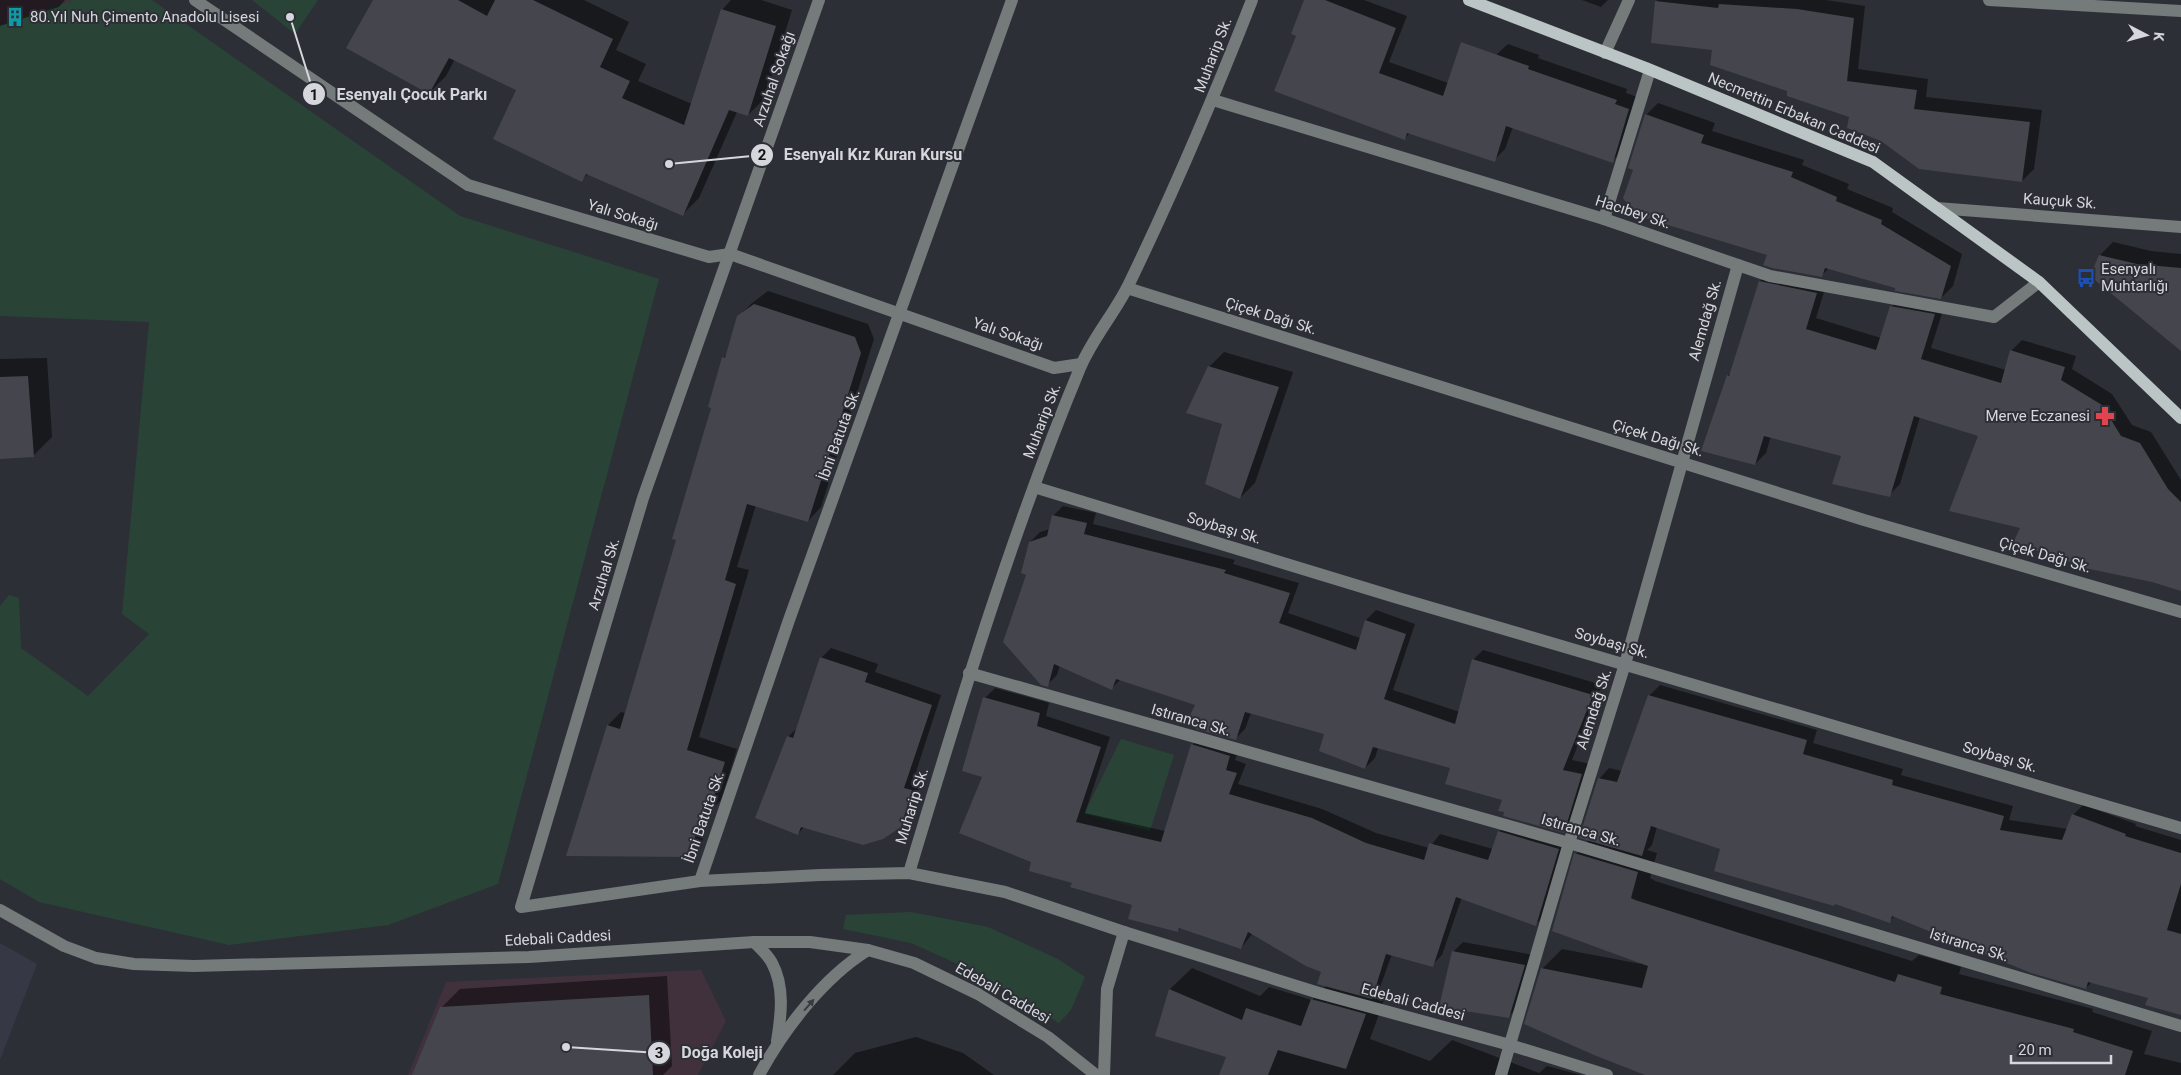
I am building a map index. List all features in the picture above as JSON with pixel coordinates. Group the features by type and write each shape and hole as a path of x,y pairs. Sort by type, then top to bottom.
{"main road":[{"name":"Necmettin Erbakan Caddesi","path":"1469,0 1484,3 1873,162 2039,282 2181,418"}],"street":[{"name":"Yalı Sokağı","path":"195,0 468,185 709,257 730,254 1054,368 1081,364"},
{"name":"Arzuhal Sokağı","path":"730,254 819,0"},
{"name":"İbni Batuta Sk.","path":"700,882 792,611 1012,0"},
{"name":"Muharip Sk.","path":"909,873 969,673 1034,487 1081,364 1127,288 1213,100 1252,0"},
{"path":"1605,53 1629,0"},
{"path":"1989,0 2181,11"},
{"path":"1604,220 1650,70"},
{"name":"Hacıbey Sk.","path":"1213,100 1604,220 1770,276 1994,317 2039,282"},
{"name":"Kauçuk Sk.","path":"1937,208 2181,227"},
{"name":"Arzuhal Sk.","path":"522,907 643,498 730,254"},
{"name":"Alemdağ Sk.","path":"1501,1075 1569,844 1626,664 1681,462 1738,265"},
{"name":"Çiçek Dağı Sk.","path":"1127,288 1864,520 2181,612"},
{"name":"Soybaşı Sk.","path":"1034,487 2181,828"},
{"name":"Istıranca Sk.","path":"969,673 1569,844 2181,1026"},
{"name":"Edebali Caddesi","path":"522,907 700,882 820,875 909,873 1005,892 1124,932 1319,993 1510,1045 1607,1075"},
{"name":"Edebali Caddesi","path":"0,910 64,946 96,958 142,964 194,966 519,957 754,942 810,942 868,950 914,963 978,994 1048,1037 1096,1075"},
{"path":"1104,1075 1108,990 1124,932"},
{"path":"754,942 772,963 780,991 781,1016 777,1042"},
{"path":"759,1075 777,1042 847,963 868,950"}],"shaded area":[{"name":"80.Yıl Nuh Çimento Anadolu Lisesi","path":"0,0 74,0 0,24"},
{"path":"0,943 37,964 0,1060"},
{"path":"701,970 726,1021 698,1075 408,1075 446,982"}],"green space":[{"path":"74,0 152,0 460,216 659,279 498,884 388,925 229,945 39,902 0,879 0,606 9,595 19,598 21,648 88,696 149,634 122,614 149,322 0,316 0,24"},
{"path":"252,0 318,0 295,34"},
{"path":"1121,739 1174,755 1150,831 1084,814"},
{"path":"911,912 988,927 1058,959 1085,977 1071,1010 1059,1023 980,974 911,943 843,929 846,915"}],"building":[{"path":"373,0 458,0 487,16 495,0 533,0 613,39 600,67 630,81 622,98 684,125 721,9 776,26 748,116 729,110 683,216 586,174 582,182 493,139 516,90 449,58 429,94 346,48"},
{"path":"1304,0 1325,0 1396,28 1379,73 1443,96 1461,42 1529,66 1528,69 1617,100 1615,104 1629,109 1613,163 1506,126 1495,162 1407,133 1405,140 1274,91 1296,36 1291,34"},
{"path":"1655,1 1718,8 1719,4 1797,9 1854,18 1847,81 1917,90 1914,109 2030,122 2022,182 1919,169 1881,141 1847,128 1849,117 1787,96 1787,91 1710,65 1712,50 1651,43"},
{"path":"1645,114 1704,135 1701,143 1793,172 1791,177 1837,197 1836,201 1882,220 1881,224 1951,266 1941,299 1895,291 1895,288 1825,268 1822,277 1772,268 1763,265 1767,255 1635,215 1623,198 1633,170 1628,168"},
{"path":"2099,255 2137,264 2181,268 2181,351 2090,276"},
{"path":"1759,281 1817,293 1806,329 1876,350 1890,306 1935,314 1921,359 2001,383 2010,350 2065,367 2061,380 2102,405 2121,436 2140,443 2168,489 2181,502 2181,591 2152,582 2075,566 2076,564 2013,543 2020,528 1949,511 1978,436 1914,416 1890,497 1832,484 1841,456 1764,436 1755,465 1701,451 1727,375 1729,376"},
{"path":"754,304 855,337 861,353 808,522 747,504 725,580 736,584 687,750 725,762 708,815 702,813 689,857 566,856 607,725 620,729 676,540 672,539 711,408 708,407 722,357 725,358 737,316"},
{"path":"1208,366 1279,387 1240,499 1205,484 1222,424 1186,413"},
{"path":"28,376 34,457 0,459 0,377"},
{"path":"1052,515 1087,523 1084,534 1226,570 1224,573 1290,593 1279,623 1356,650 1365,620 1406,634 1384,699 1455,724 1472,659 1593,695 1563,770 1582,774 1564,833 1503,816 1504,812 1498,811 1502,800 1445,784 1450,768 1373,747 1365,769 1319,751 1324,734 1245,712 1236,740 1196,729 1197,726 1186,723 1195,705 1116,679 1112,690 1054,664 1048,687 1041,685 1003,642 1026,575 1021,573 1029,542 1047,536"},
{"path":"820,657 868,673 865,682 932,705 904,788 912,790 901,827 883,839 863,845 801,827 798,835 755,818 787,736 793,738"},
{"path":"1648,695 1807,740 1803,754 1893,780 1892,785 2004,816 2000,830 2062,840 2072,814 2126,834 2125,836 2181,853 2181,884 2167,930 2181,934 2181,1015 2145,1005 2148,998 2088,982 2086,989 2031,973 1892,916 1890,923 1835,904 1834,906 1714,871 1720,849 1651,826 1642,856 1579,838 1598,778 1617,782"},
{"path":"983,697 1040,713 1037,726 1101,747 1076,822 1161,842 1191,744 1230,756 1226,770 1237,773 1229,794 1312,818 1366,843 1424,860 1429,843 1488,860 1498,831 1559,849 1536,926 1456,897 1433,967 1386,954 1372,999 1317,984 1321,972 1306,966 1248,932 1241,949 1179,928 1178,932 1128,919 1132,905 1070,887 1072,883 1029,871 1031,862 959,833 982,777 962,771"},
{"path":"1574,853 1638,872 1631,898 1635,900 1895,982 1898,974 1942,987 1940,994 2074,1029 2073,1032 2133,1051 2125,1075 1645,1075 1594,1055 1524,1024 1541,968 1642,988 1648,966 1552,931"},
{"path":"1452,951 1525,965 1509,1018 1439,1007"},
{"path":"1169,989 1242,1020 1246,1008 1301,1026 1311,999 1366,1014 1346,1069 1278,1050 1268,1075 1219,1075 1226,1057 1155,1036"},
{"path":"649,995 653,1075 412,1075 440,1007"}],"place":[{"name":"80.Yıl Nuh Çimento Anadolu Lisesi","path":"15,17"},
{"name":"Esenyalı Çocuk Parkı","path":"290,17"},
{"name":"Esenyalı Kız Kuran Kursu","path":"669,164"},
{"name":"Esenyalı Muhtarlığı","path":"2086,278"},
{"name":"Merve Eczanesi","path":"2105,416"},
{"name":"Doğa Koleji","path":"566,1047"}]}
